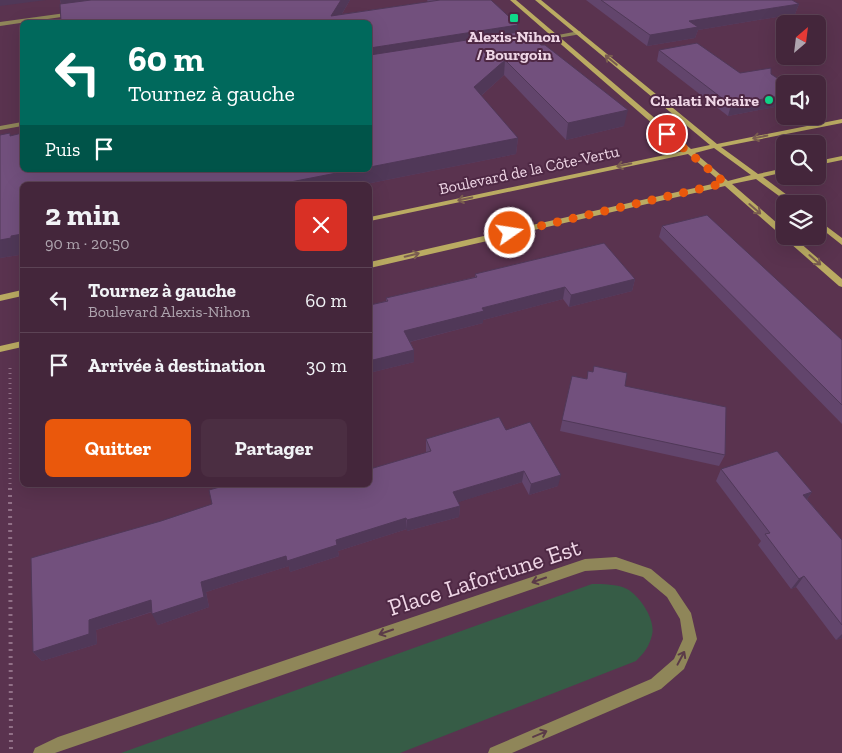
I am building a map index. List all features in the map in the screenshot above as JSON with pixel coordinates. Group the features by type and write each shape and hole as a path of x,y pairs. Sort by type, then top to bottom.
{"street":[{"path":"513,0 776,226"},
{"path":"538,0 716,146 783,195"},
{"path":"36,20 81,13"},
{"path":"0,24 20,22"},
{"path":"517,43 579,33"},
{"name":"Boulevard de la Côte-Vertu","path":"372,219 842,121"},
{"path":"0,128 20,124"},
{"path":"826,161 842,158"},
{"path":"372,265 776,172"},
{"path":"826,229 842,242"},
{"path":"797,245 842,284"},
{"path":"0,298 20,293"},
{"path":"0,349 20,344"},
{"name":"Place Lafortune Est","path":"40,753 58,744 586,565 616,563 647,573 671,593 686,617 690,639 679,664 656,684 495,753"}],"path":[{"path":"10,368 11,753"}],"green space":[{"path":"592,584 623,587 632,592 646,609 652,622 652,635 646,650 636,661 400,753 121,753"}],"building":[{"path":"91,0 341,0 331,16 440,0 491,0 518,25 372,48 372,20 61,20 60,4"},
{"path":"601,0 792,0 799,4 689,21 698,27 650,35"},
{"path":"525,31 628,110 568,123 505,60 474,87 518,138 372,167 372,55"},
{"path":"697,43 740,73 771,68 771,74 776,77 776,97 731,105 659,50"},
{"path":"10,133 10,136 20,134 20,172 342,172 290,182 20,182 20,234 0,240 0,135"},
{"path":"707,215 842,340 842,405 662,226"},
{"path":"604,243 635,279 571,295 565,287 482,308 484,311 404,331 414,350 373,360 372,305 388,301 386,298 477,277 475,274"},
{"path":"594,366 627,373 625,386 726,407 725,455 562,420 572,376 587,379 588,371 593,372"},
{"path":"499,417 506,430 530,422 561,475 531,484 524,471 453,492 460,506 407,520 406,518 336,540 337,545 287,561 286,556 201,582 204,597 152,614 151,600 89,620 89,634 33,652 31,558 161,521 212,504 209,490 220,487 372,487 372,468 431,451 426,439"},
{"path":"777,451 812,492 803,495 842,540 842,625 804,576 799,579 765,534 770,533 721,469"}],"place":[{"name":"Alexis-Nihon / Bourgoin","path":"514,18"},
{"name":"Chalati Notaire","path":"769,100"}],"route":[{"path":"510,233 725,183 667,134"}]}
